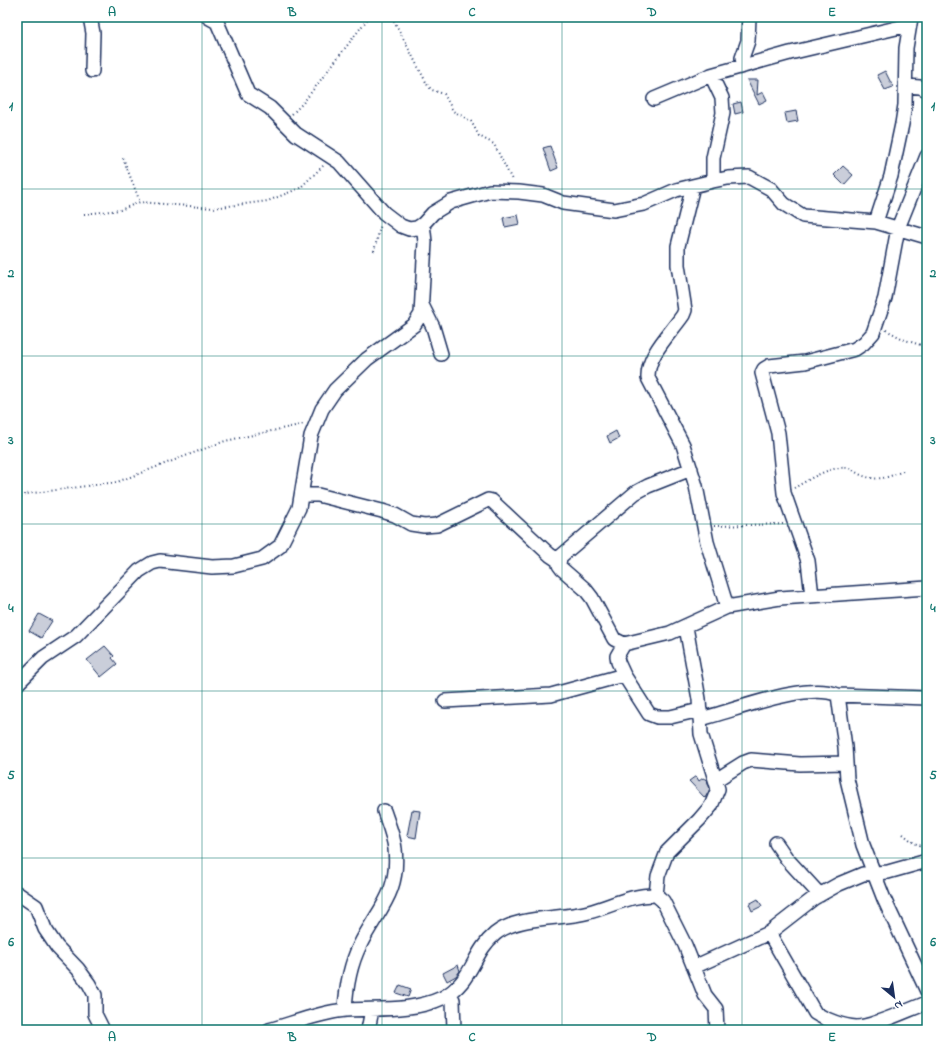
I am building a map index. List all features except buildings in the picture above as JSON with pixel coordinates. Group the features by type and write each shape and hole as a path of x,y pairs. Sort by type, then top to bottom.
{"street":[{"path":"90,17 93,33 92,71"},
{"path":"744,66 742,58 748,41 749,17"},
{"path":"215,19 244,89 248,94 270,108 296,134 331,157 346,169 384,213 401,226 409,229 417,228 433,213 451,202 490,191 543,195 563,203 614,210 644,204 676,190 713,180 749,177 771,189 784,204 803,216 876,222 927,236"},
{"path":"654,99 711,75 910,21 905,62 906,86 902,124 891,176 876,222"},
{"path":"711,75 722,98 723,113 713,158 713,180"},
{"path":"906,86 920,87 927,90"},
{"path":"812,596 808,561 784,493 778,433 763,380 764,369 769,366 806,362 855,350 864,344 873,333 885,298 898,228 927,156"},
{"path":"693,186 678,246 678,265 684,310 683,316 653,356 648,369 648,378 683,445 701,503 707,542 727,607"},
{"path":"17,684 43,658 76,636 139,570 152,563 169,561 212,567 234,566 262,559 274,552 280,546 300,508 304,472 311,436 322,409 335,390 367,359 414,324 421,314 425,242 423,224"},
{"path":"422,305 433,327 441,354"},
{"path":"559,561 563,554 635,493 648,486 691,469"},
{"path":"302,495 318,495 382,511 395,515 410,524 424,526 436,525 488,500 492,501 550,555 559,561 562,569 578,582 592,598 614,639 624,644 654,638 686,627 727,607 780,598 861,591 927,588"},
{"path":"656,895 658,876 664,856 670,847 699,820 711,806 718,789 704,747 700,715 700,699 686,627"},
{"path":"624,644 617,656 624,675 649,714 657,717 700,715 783,696 822,691 838,695 927,698"},
{"path":"445,701 551,695 624,675"},
{"path":"838,695 845,746 847,779 859,832 873,872 927,991"},
{"path":"716,780 743,763 751,760 800,764 846,764"},
{"path":"344,1010 346,992 360,944 390,894 394,874 395,849 384,811"},
{"path":"776,843 787,859 820,895"},
{"path":"694,967 769,933 820,895 839,884 873,872 888,872 927,861"},
{"path":"17,893 36,906 45,929 57,947 78,969 92,990 95,995 95,1014 103,1030"},
{"path":"270,1030 344,1010 386,1010 417,1005 441,998 450,993 466,978 484,946 495,933 506,927 526,921 588,912 619,901 650,894 656,895 663,901 694,967 705,995 716,1008 718,1030"},
{"path":"769,933 815,1012 821,1017 856,1027 870,1024 927,1003"},
{"path":"450,993 452,1000 454,1030"},
{"path":"368,1030 372,1010"}],"path":[{"path":"284,122 303,103 369,17"},
{"path":"392,17 428,86 432,90 444,94 453,111 471,121 479,136 494,144 519,192"},
{"path":"84,214 120,210 140,202 186,207 213,208 268,201 300,188 318,172 331,157"},
{"path":"123,158 140,202"},
{"path":"374,251 384,213"},
{"path":"876,324 905,340 927,347"},
{"path":"17,498 26,494 117,482 225,441 317,421"},
{"path":"784,493 817,474 839,469 848,468 858,474 884,479 903,471"},
{"path":"704,527 795,524"},
{"path":"903,834 914,843 927,848"}]}
